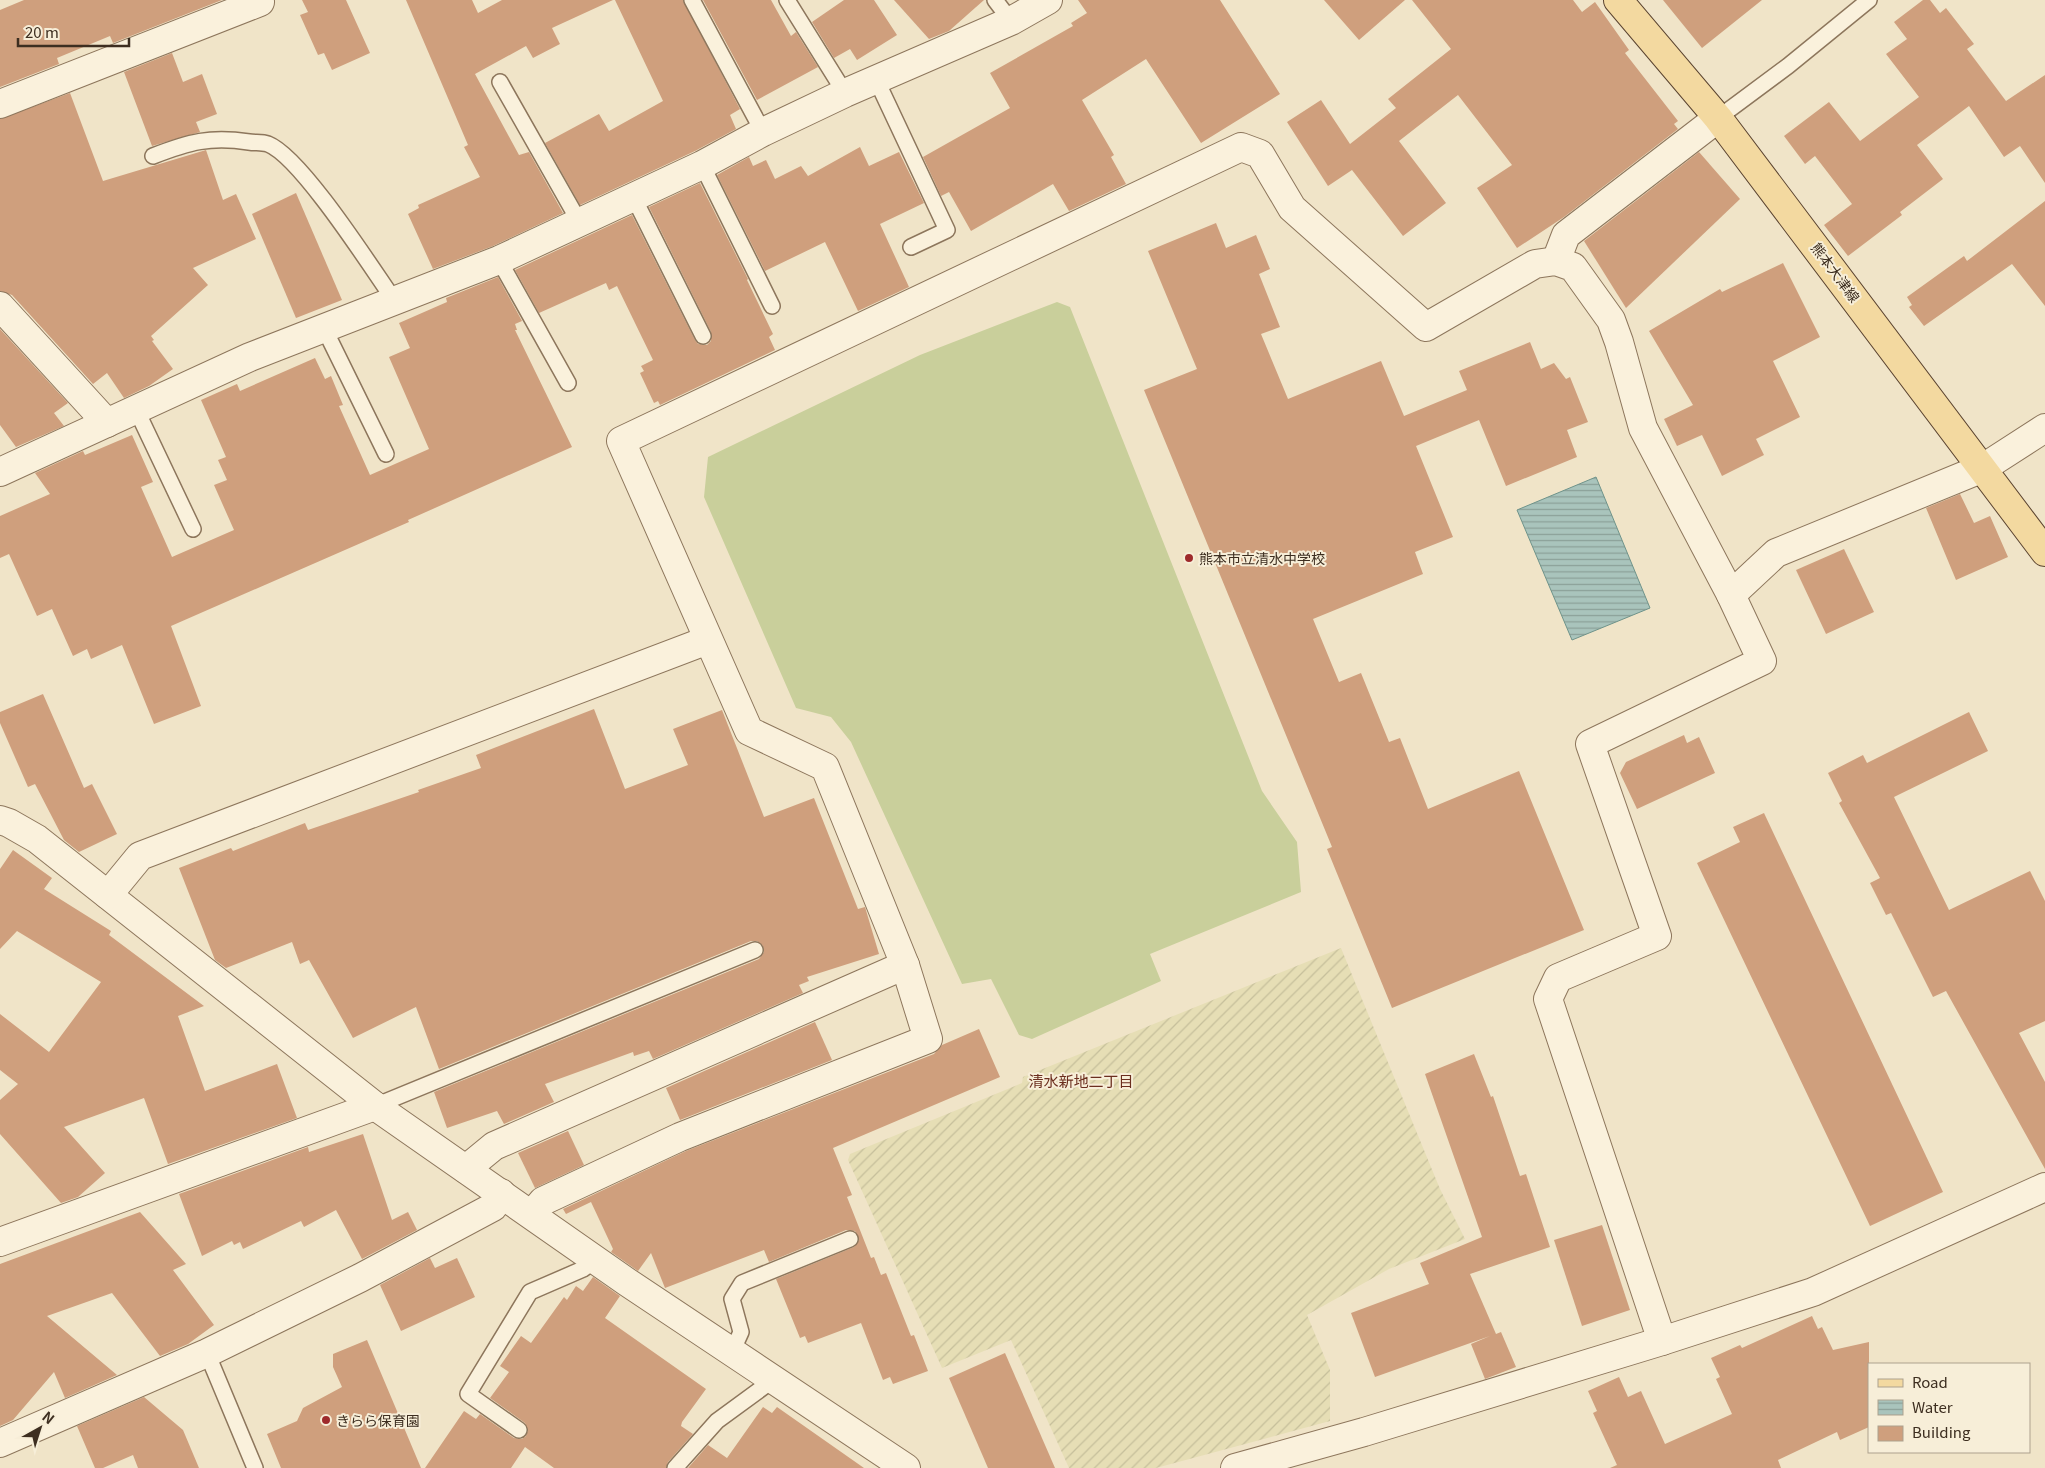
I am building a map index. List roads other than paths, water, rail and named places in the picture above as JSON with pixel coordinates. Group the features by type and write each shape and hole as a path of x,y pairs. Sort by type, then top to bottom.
{"main road":[{"name":"熊本大津線","path":"1618,0 1718,118 2045,552"}],"street":[{"path":"0,104 260,2 259,0"},
{"path":"0,472 250,357 499,260 634,198 702,165 763,132 876,79 1003,10 1048,0"},
{"path":"1556,261 1566,235 1718,118"},
{"path":"532,1214 543,1202 680,1137 928,1039 905,966 824,767 749,731 621,441 1241,147 1260,154 1292,208 1426,327 1536,264 1556,261 1573,267 1611,320 1643,428 1731,594 1762,662 1590,744 1657,936 1558,978 1548,1000 1662,1341"},
{"path":"0,306 107,423"},
{"path":"1731,594 1776,553 1983,468 2045,428"},
{"path":"108,895 140,856 708,640"},
{"path":"0,820 37,839 376,1106 596,1260 906,1468"},
{"path":"466,1169 494,1146 905,966"},
{"path":"0,1242 376,1106"},
{"path":"1235,1468 1364,1432 1662,1341 1813,1292 2045,1187"},
{"path":"0,1443 207,1353 360,1278 493,1207 501,1193"}],"lane":[{"path":"692,0 763,132"},
{"path":"787,0 845,93"},
{"path":"1718,118 1788,66 1869,0"},
{"path":"876,79 947,230 910,247"},
{"path":"500,82 580,223"},
{"path":"153,156 188,142 224,138 268,144 292,163 329,209 394,300"},
{"path":"702,165 772,306"},
{"path":"634,198 703,336"},
{"path":"499,260 568,383"},
{"path":"324,328 386,454"},
{"path":"136,409 193,529"},
{"path":"376,1106 755,950"},
{"path":"732,1352 741,1332 732,1299 742,1283 850,1239"},
{"path":"519,1430 468,1394 530,1292 583,1269 596,1260"},
{"path":"207,1353 255,1468"},
{"path":"675,1468 717,1421 773,1380"}],"water":[{"path":"1596,477 1650,608 1572,640 1517,510"}],"place":[{"name":"熊本市立清水中学校","path":"1189,558"},
{"name":"きらら保育園","path":"326,1420"}],"district":[{"name":"清水新地二丁目","path":"1081,1080"}]}
